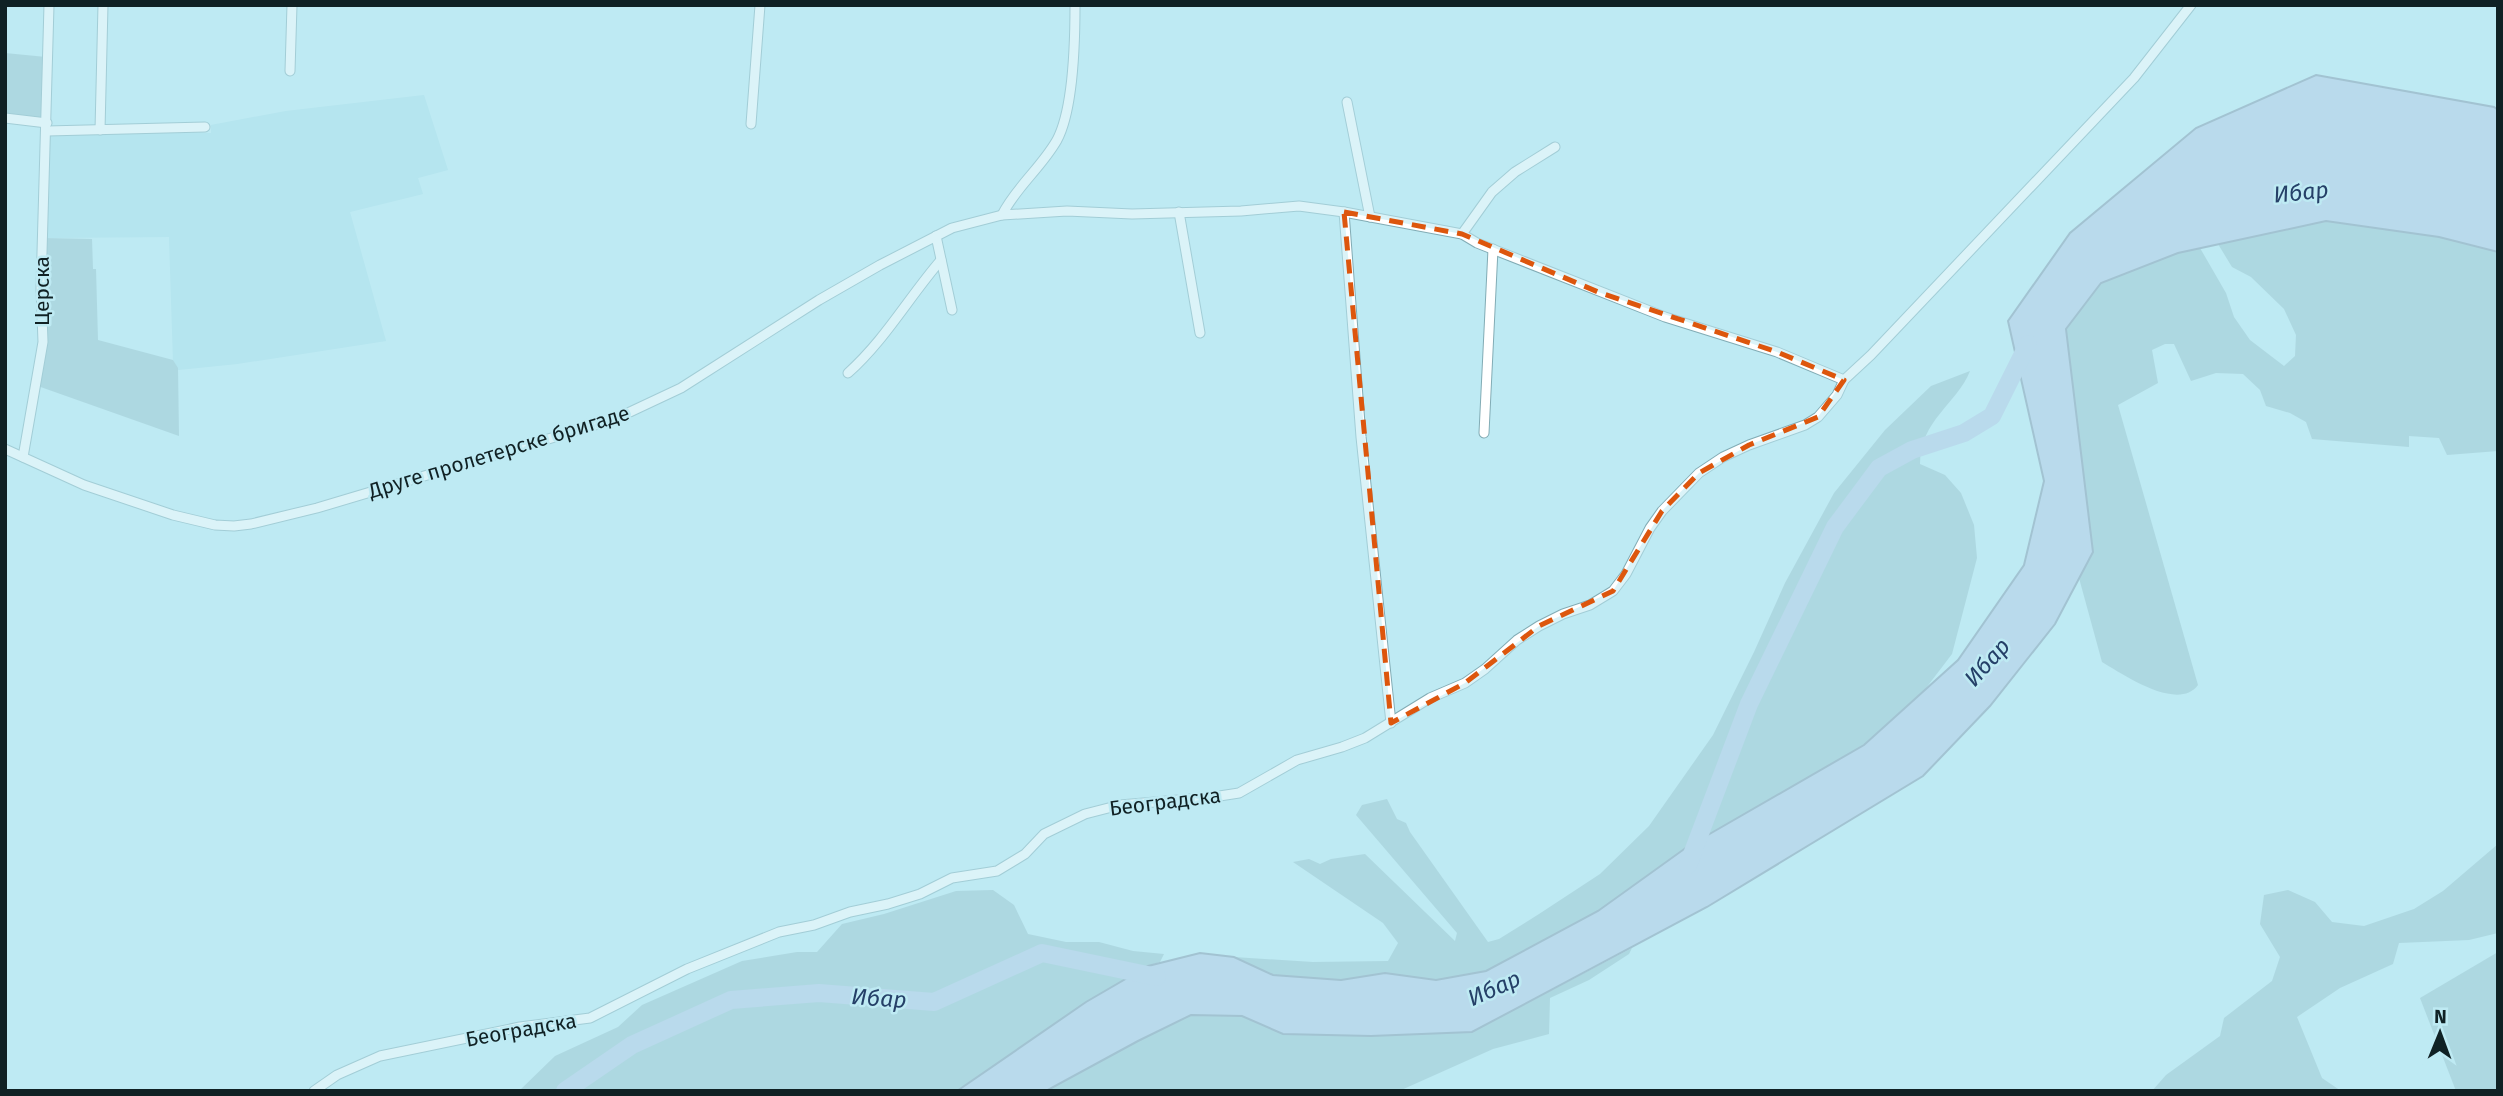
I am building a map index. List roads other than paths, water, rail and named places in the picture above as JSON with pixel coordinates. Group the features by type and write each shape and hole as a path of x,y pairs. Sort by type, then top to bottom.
{"street":[{"name":"Церска","path":"23,457 43,342 41,288 49,5"},
{"path":"100,130 103,5"},
{"path":"290,71 292,5"},
{"path":"751,124 760,5"},
{"path":"1002,215 1010,200 1058,138 1069,94 1075,40 1075,5"},
{"name":"Београдска","path":"314,1091 346,1070 380,1056 520,1027 590,1018 687,969 779,932 888,904 920,894 952,878 997,871 1025,855 1044,834 1086,814 1121,805 1239,793 1297,760 1364,738 1430,698 1465,683 1485,670 1517,640 1539,626 1590,605 1613,591 1626,574 1662,511 1699,473 1749,445 1805,425 1818,417 1837,395 1844,380 1871,355 2134,78 2191,5"},
{"path":"1347,102 1370,217"},
{"path":"5,118 47,127 100,130 205,127"},
{"path":"1462,234 1492,192 1515,172 1555,147"},
{"name":"Друге пролетерске бригаде","path":"5,449 84,485 173,515 215,525 251,524 317,508 615,419 681,388 819,300 880,264 936,236 962,225 1002,215 1067,211 1132,214 1241,211 1299,206 1462,234 1493,249 1665,317 1777,352 1844,380"},
{"path":"1179,212 1200,332"},
{"path":"1344,212 1361,437 1391,723"},
{"path":"936,236 952,310"},
{"path":"1484,433 1493,249"},
{"path":"848,373 863,360 897,318 914,291 941,260"}],"water":[{"path":"2316,75 2494,107 2498,110 2498,252 2439,237 2326,221 2178,253 2101,283 2066,329 2093,552 2055,624 1990,706 1923,776 1707,907 1472,1032 1371,1036 1283,1034 1242,1016 1191,1015 1046,1091 957,1091 1086,1002 1148,966 1200,953 1234,957 1273,975 1341,980 1385,973 1436,980 1486,971 1598,911 1687,847 1864,745 1958,660 2024,565 2044,481 2008,321 2070,233 2196,128"}],"waterway":[{"name":"Ибар","path":"1688,865 1749,704 1835,527 1879,468 1912,450 1964,433 1992,416 2028,344"},
{"name":"Ибар","path":"565,1091 632,1045 731,1000 819,993 934,1002 1042,953 1157,977"}]}
